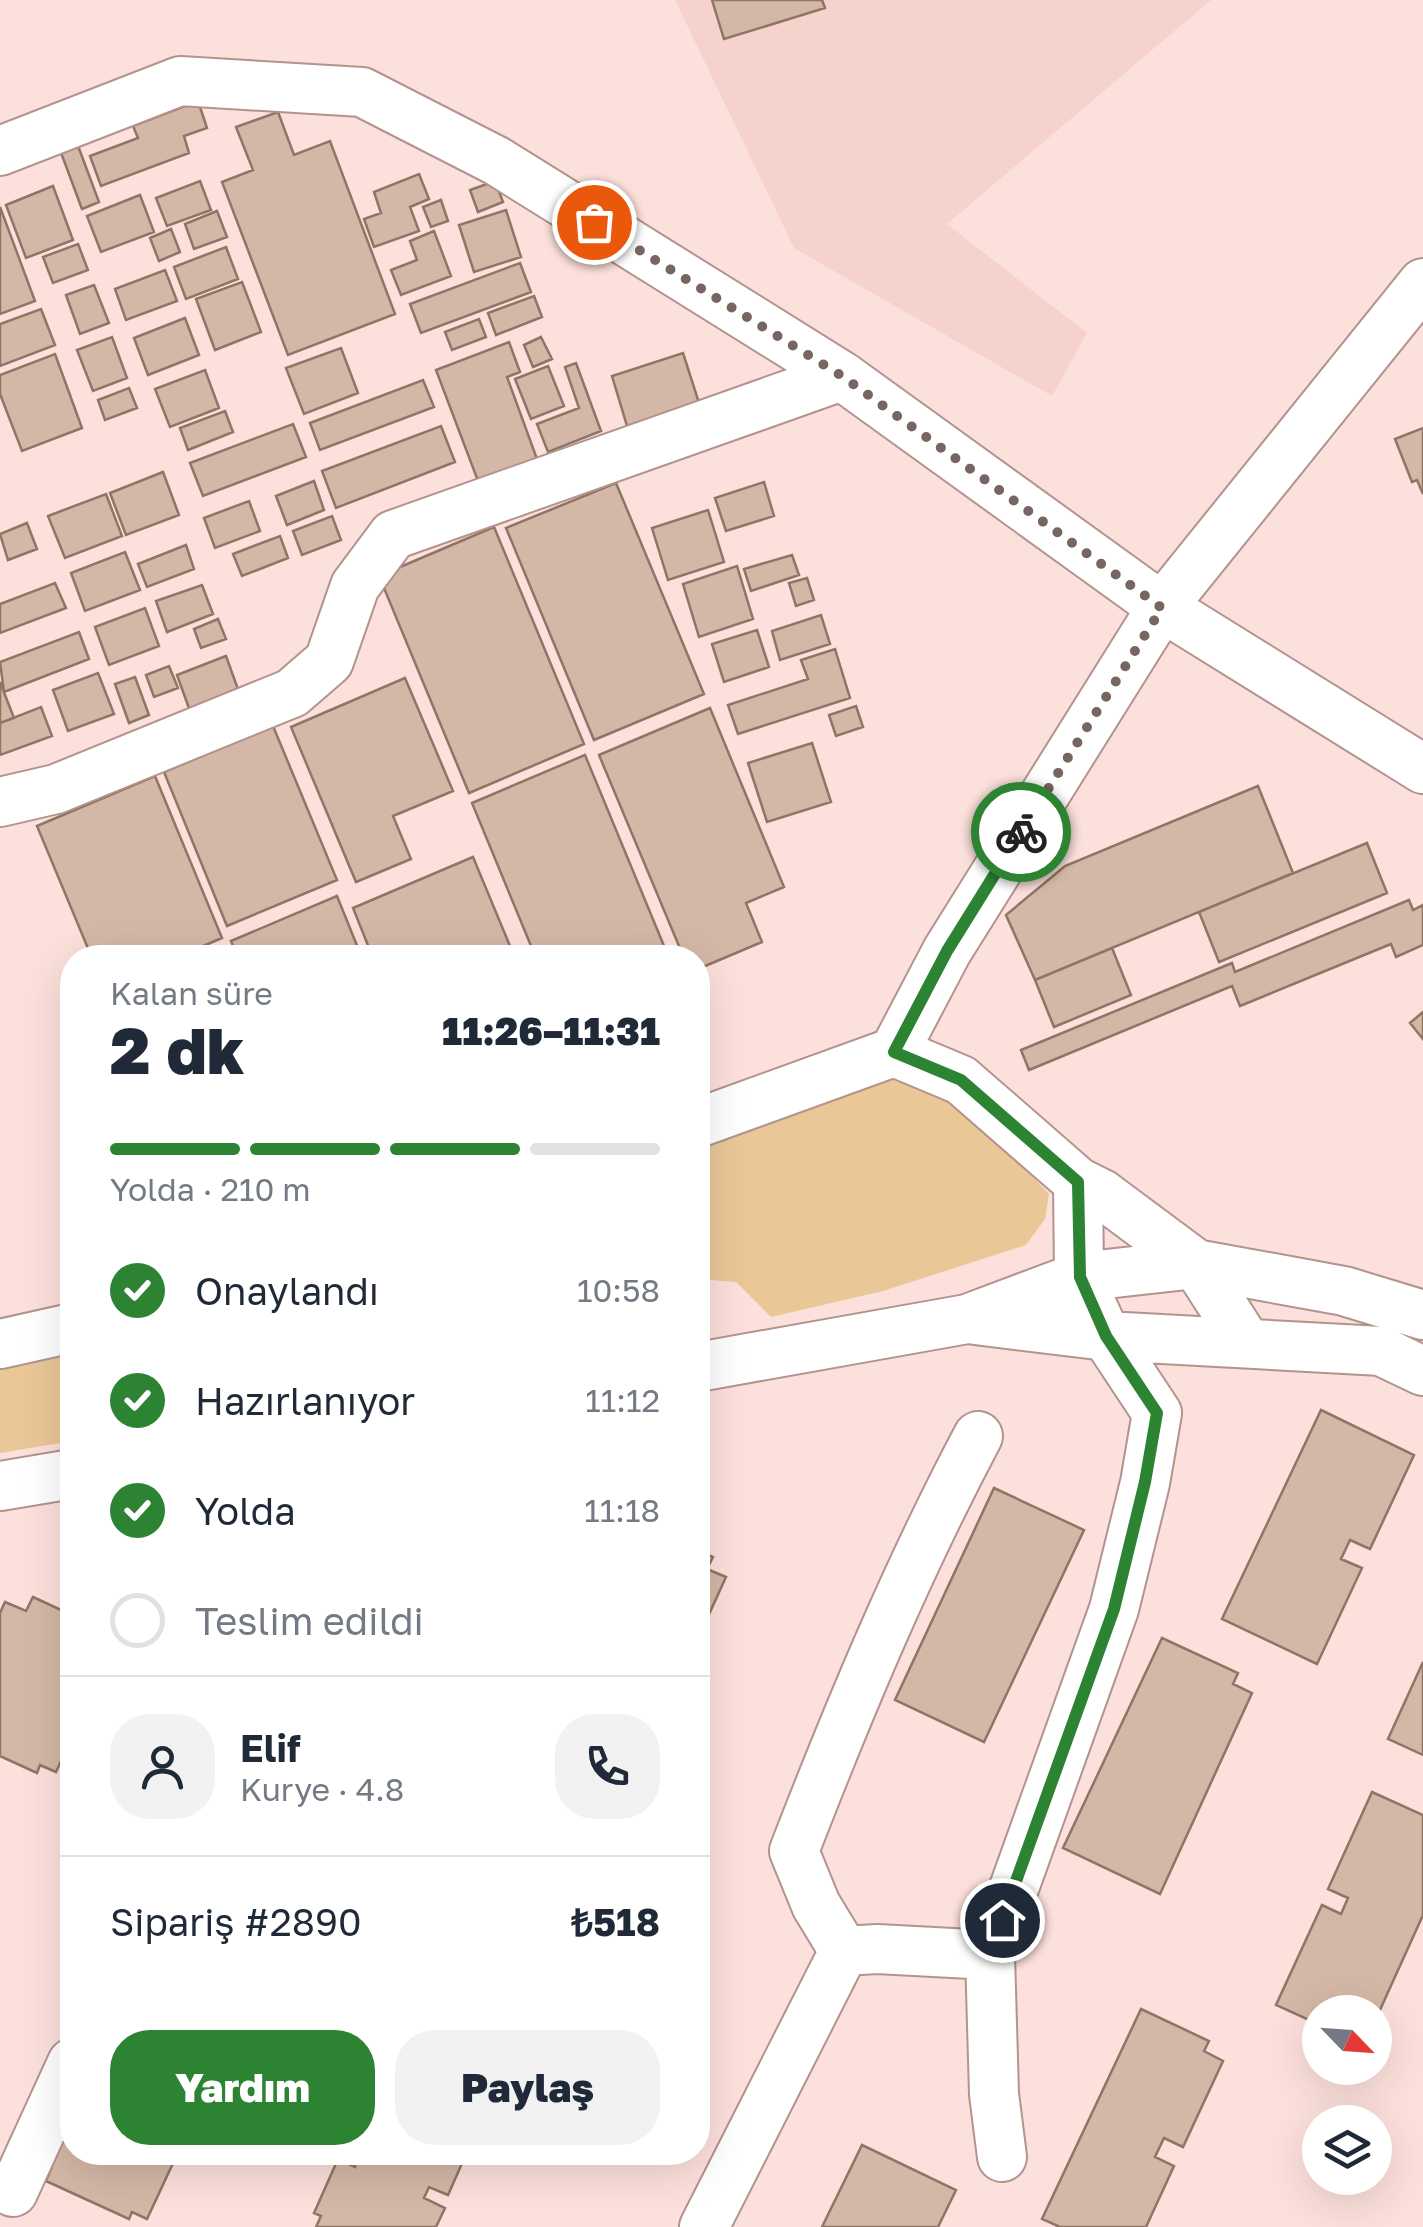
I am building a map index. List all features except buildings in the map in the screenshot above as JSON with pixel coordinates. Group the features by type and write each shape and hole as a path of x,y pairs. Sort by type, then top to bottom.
{"street":[{"path":"0,152 180,81 362,92 497,161 842,376 1162,608 1423,768"},
{"path":"710,1120 894,1052 947,951 1162,608 1423,283"},
{"path":"0,802 56,789 292,694 328,662 355,586 393,535 842,376"},
{"path":"894,1052 961,1080 1078,1182 1102,1194 1196,1264 1246,1342"},
{"path":"1002,2158 994,2094 990,1954 1114,1609 1157,1413 1106,1336 1080,1277 1078,1182"},
{"path":"710,1365 967,1319 1080,1277 1196,1264 1344,1292 1423,1314"},
{"path":"967,1319 1106,1336 1381,1351 1423,1370"},
{"path":"0,1344 60,1331"},
{"path":"844,1951 816,1904 794,1850 850,1704 930,1527 978,1436"},
{"path":"0,1486 60,1476"},
{"path":"844,1951 990,1954"},
{"path":"704,2227 844,1951"},
{"path":"13,2192 60,2089"}],"shaded area":[{"path":"675,0 1211,0 947,224 1087,333 1052,396 794,248"},
{"path":"885,1073 949,1089 1049,1194 1045,1219 1026,1245 883,1291 771,1317 736,1282 710,1280 710,1133"},
{"path":"60,1358 60,1443 0,1453 0,1366"}],"way so far":[{"path":"594,222 842,376 1162,608 1021,832"}],"route":[{"path":"1002,1920 1114,1609 1145,1482 1157,1413 1106,1336 1080,1277 1078,1182 961,1080 894,1052 947,951 1021,832"}]}
